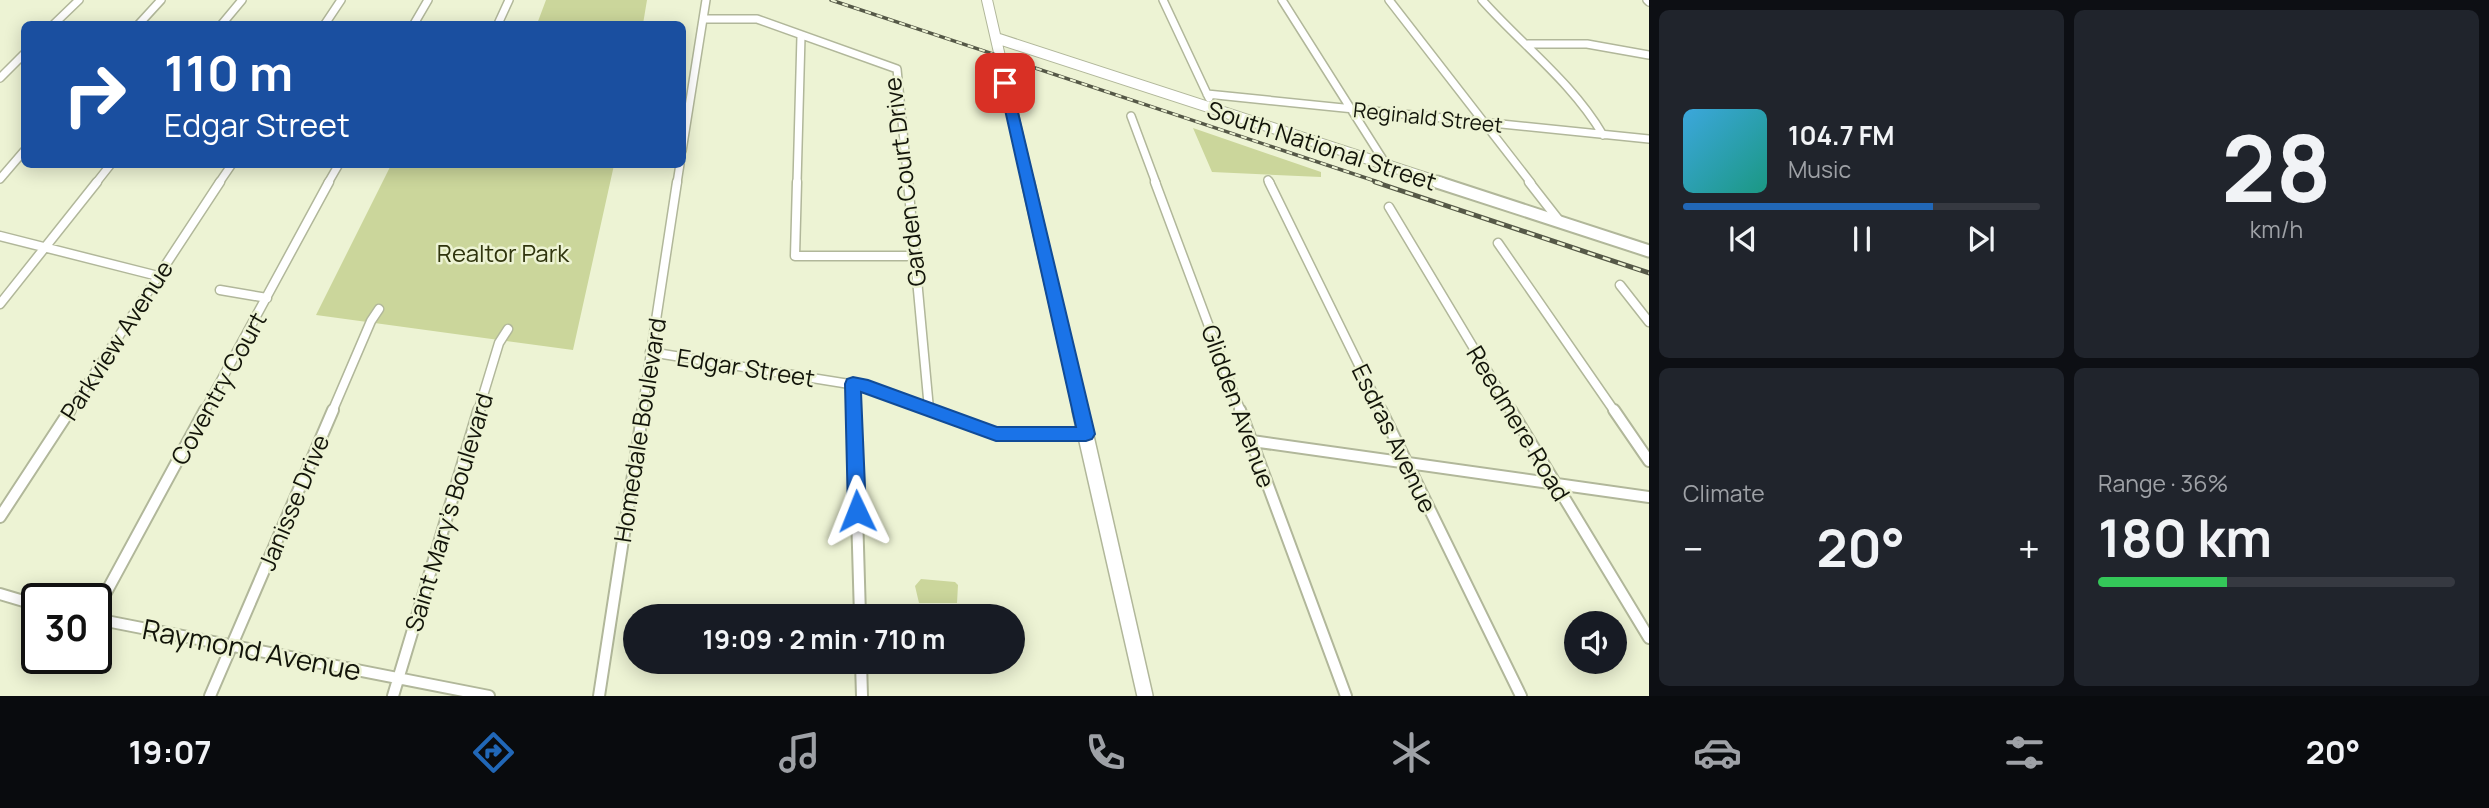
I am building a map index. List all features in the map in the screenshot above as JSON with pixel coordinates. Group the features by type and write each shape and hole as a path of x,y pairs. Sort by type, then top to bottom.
{"street":[{"path":"57,21 79,0"},
{"path":"142,21 161,0"},
{"path":"224,21 242,0"},
{"path":"326,21 341,0"},
{"path":"416,21 428,0"},
{"path":"499,21 509,0"},
{"path":"686,128 706,0"},
{"path":"987,0 1145,696"},
{"path":"1163,0 1214,109"},
{"path":"1282,0 1387,166"},
{"path":"1389,0 1561,223"},
{"path":"1482,0 1497,18 1528,44 1590,111 1603,135"},
{"name":"Garden Court Drive","path":"704,19 757,19 897,69 929,409"},
{"path":"800,36 794,256 914,256"},
{"name":"South National Street","path":"996,38 1649,251"},
{"path":"1528,44 1587,44 1649,55"},
{"path":"0,78 21,57"},
{"name":"Reginald Street","path":"1207,94 1649,139"},
{"name":"Glidden Avenue","path":"1131,116 1346,696"},
{"path":"0,179 21,154"},
{"path":"0,304 108,168"},
{"name":"Parkview Avenue","path":"0,517 229,168"},
{"name":"Coventry Court","path":"111,583 337,168"},
{"name":"Homedale Boulevard","path":"599,696 679,168"},
{"name":"Esdras Avenue","path":"1268,180 1521,696"},
{"name":"Reedmere Road","path":"1389,207 1649,638"},
{"path":"0,236 158,275"},
{"path":"1498,243 1649,461"},
{"path":"1620,285 1649,322"},
{"path":"220,290 267,298"},
{"name":"Janisse Drive","path":"210,696 371,321 379,309"},
{"name":"Saint Mary's Boulevard","path":"393,696 499,343 508,329"},
{"name":"Edgar Street","path":"650,352 853,384 996,434 1086,434"},
{"path":"853,384 860,604"},
{"path":"1252,441 1649,497"},
{"path":"0,594 21,600"},
{"name":"Raymond Avenue","path":"112,622 489,696"},
{"path":"861,674 862,696"}],"green space":[{"path":"546,0 647,0 644,21 538,21"},
{"path":"1193,128 1321,172 1321,177 1212,172"},
{"name":"Realtor Park","path":"390,168 613,168 573,350 316,315"},
{"path":"921,579 955,582 958,585 957,603 919,603 915,586"}],"railway":[{"path":"831,0 1381,183"},
{"path":"1375,182 1649,273"}],"route":[{"path":"857,511 853,384 868,387 996,434 1086,434 1005,83"}]}
